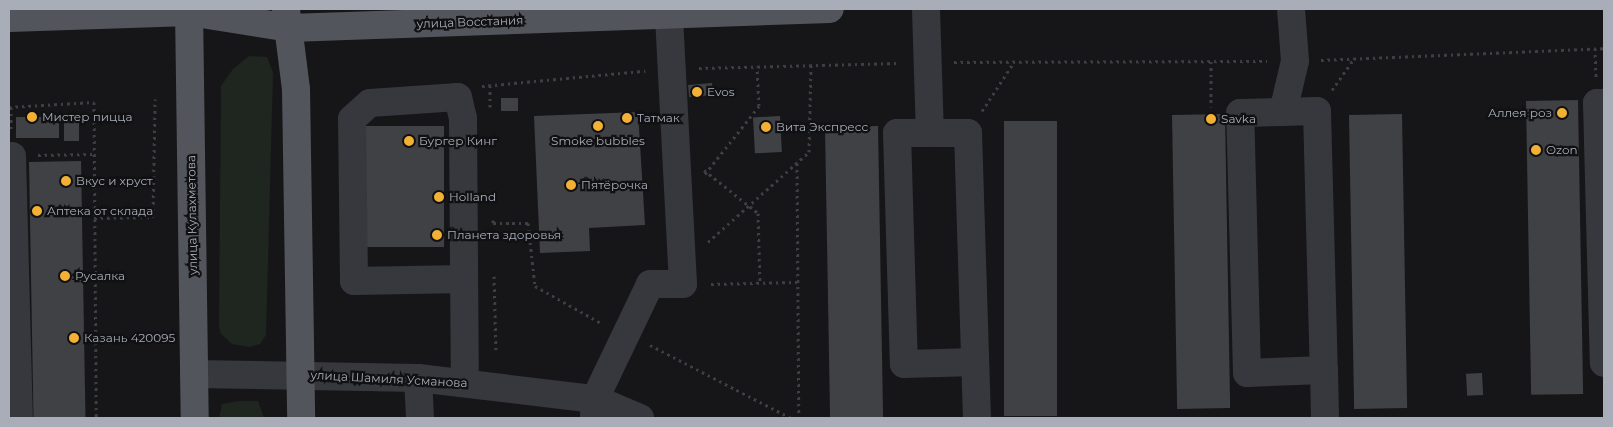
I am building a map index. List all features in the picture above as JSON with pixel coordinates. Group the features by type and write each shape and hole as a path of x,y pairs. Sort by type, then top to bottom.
{"main road":[{"name":"улица Восстания","path":"9,18 194,10 288,18 668,15 830,9"},
{"name":"улица Кулахметова","path":"194,10 195,418"},
{"path":"288,18 296,89 302,374 300,418"}],"street":[{"path":"926,9 930,133"},
{"path":"1283,112 1295,61 1291,9"},
{"path":"595,409 626,332 650,284 683,275 681,204 669,69 668,15"},
{"path":"464,279 354,281 352,119 370,103 458,97 463,118 466,383"},
{"path":"1604,103 1597,103 1604,363"},
{"path":"1324,370 1247,373 1240,113 1317,111 1324,370 1325,418"},
{"path":"975,362 904,364 897,133 968,133 977,418"},
{"path":"12,156 18,418"},
{"name":"улица Шамиля Усманова","path":"194,374 302,374 418,378 466,383 640,418"},
{"path":"418,378 420,418"}],"path":[{"path":"480,86 669,69 927,62 1295,61 1604,48"},
{"path":"1317,111 1354,58"},
{"path":"1211,61 1211,107"},
{"path":"968,133 1014,62"},
{"path":"683,275 749,205 809,152 811,65"},
{"path":"681,204 759,106 757,67"},
{"path":"490,85 490,112"},
{"path":"94,218 153,217 155,99"},
{"path":"9,107 94,102 96,418"},
{"path":"676,149 758,212 760,283"},
{"path":"797,163 799,418"},
{"path":"492,214 493,223 528,223 535,286 588,318 626,332 791,418"},
{"path":"683,275 760,283 797,282"}],"shaded area":[{"path":"249,56 267,57 273,73 266,335 260,344 250,347 232,344 221,334 219,326 221,86 233,69"},
{"path":"258,401 264,418 219,418 222,404"}],"building":[{"path":"712,83 713,95 689,97 688,85"},
{"path":"501,98 518,98 518,111 501,111"},
{"path":"1578,100 1583,394 1531,395 1526,101"},
{"path":"638,112 645,225 589,228 590,251 540,253 534,116"},
{"path":"1225,114 1230,408 1177,409 1172,115"},
{"path":"1402,114 1407,408 1354,409 1349,115"},
{"path":"780,116 782,152 755,153 753,117"},
{"path":"16,117 59,117 59,138 16,138"},
{"path":"1004,121 1057,121 1057,416 1004,416"},
{"path":"64,122 79,122 79,141 64,141"},
{"path":"362,126 444,126 444,247 362,247"},
{"path":"878,126 883,418 830,418 825,127"},
{"path":"81,161 85,418 33,418 29,162"},
{"path":"1482,373 1483,395 1467,396 1466,374"}],"place":[{"name":"Evos","path":"697,92"},
{"name":"Аллея роз","path":"1562,113"},
{"name":"Мистер пицца","path":"32,117"},
{"name":"Татмак","path":"627,118"},
{"name":"Savka","path":"1211,119"},
{"name":"Smoke bubbles","path":"598,126"},
{"name":"Вита Экспресс","path":"766,127"},
{"name":"Бургер Кинг","path":"409,141"},
{"name":"Ozon","path":"1536,150"},
{"name":"Вкус и хруст","path":"66,181"},
{"name":"Пятёрочка","path":"571,185"},
{"name":"Holland","path":"439,197"},
{"name":"Аптека от склада","path":"37,211"},
{"name":"Планета здоровья","path":"437,235"},
{"name":"Русалка","path":"65,276"},
{"name":"Казань 420095","path":"74,338"}]}
